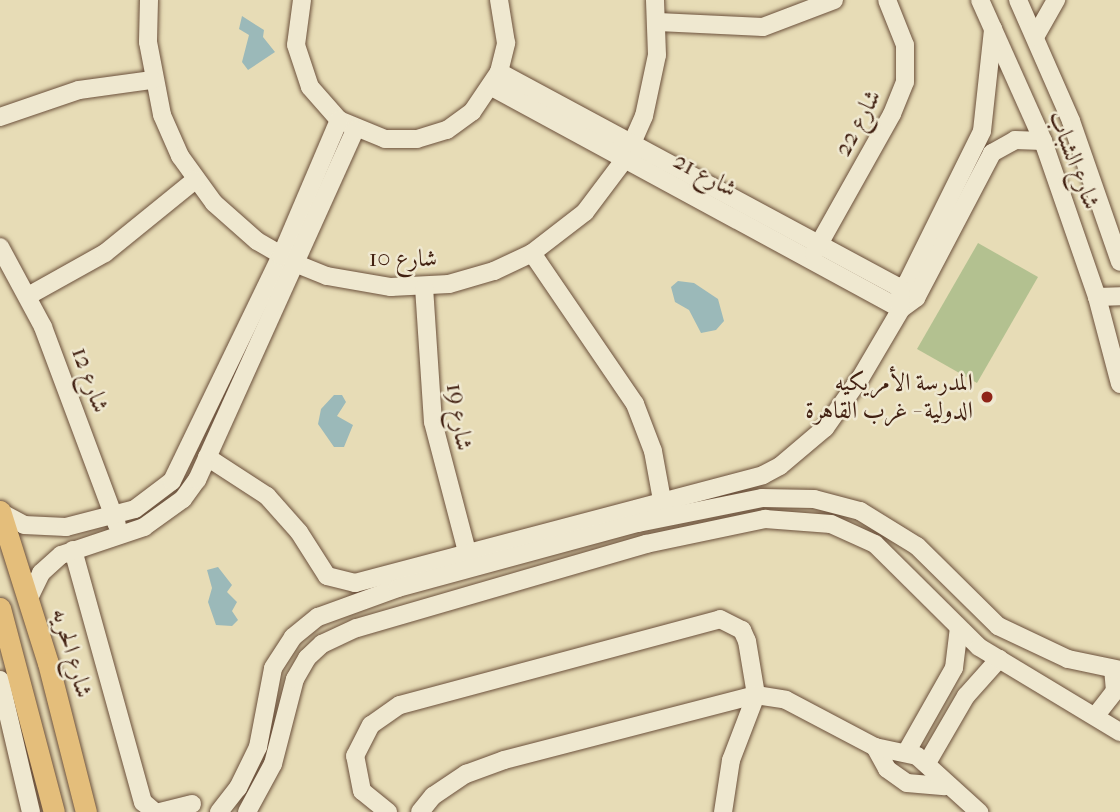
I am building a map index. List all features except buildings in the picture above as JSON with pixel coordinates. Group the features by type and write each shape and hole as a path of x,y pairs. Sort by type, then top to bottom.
{"main road":[{"name":"شارع الحريه","path":"0,512 29,598 86,812"},
{"path":"0,608 29,709 54,812"}],"street":[{"name":"شارع 10","path":"149,0 152,80 167,130 195,180 234,223 289,260 359,284 424,287 474,278 532,253 585,212 629,152 652,88 658,22 655,0"},
{"path":"302,0 296,22 301,66 323,105 355,130 385,139 427,136 447,130 472,112 496,80 506,43 499,0"},
{"path":"658,22 763,27 834,0"},
{"name":"شارع 22","path":"814,252 892,114 905,82 905,45 887,0"},
{"name":"شارع الشباب","path":"979,0 1043,141 1097,297 1114,333 1120,384"},
{"name":"شارع الشباب","path":"1018,0 1079,143 1120,262"},
{"path":"1035,37 1056,0"},
{"path":"898,308 896,286 907,283 979,139 993,29"},
{"path":"0,117 79,90 152,80"},
{"name":"شارع 21","path":"496,80 814,252 898,308"},
{"path":"29,598 41,573 73,550 155,522 183,499 207,457 289,260 339,120"},
{"path":"0,512 24,526 52,529 114,515 154,499 183,467 355,130"},
{"path":"207,457 267,496 299,532 321,570 335,581 355,583 763,475 795,456 834,415 898,308 916,298 992,153 1015,140 1043,141"},
{"path":"28,296 113,248 195,180"},
{"name":"شارع 12","path":"0,247 28,296 121,535"},
{"name":"شارع 21","path":"814,252 896,286"},
{"path":"532,253 635,404 653,451 662,500"},
{"name":"شارع 19","path":"424,287 433,422 467,552"},
{"path":"1097,297 1120,296"},
{"path":"219,812 238,788 258,747 273,668 293,637 318,617 346,604 638,523 762,498 834,502 889,525 917,546 998,626 1059,656 1116,669 1115,691 1097,714"},
{"path":"247,812 273,764 295,679 307,658 322,643 357,628 487,590 735,524 802,520 831,524 875,544 898,562 959,629 999,659 1097,714 1120,732"},
{"path":"73,550 143,802 158,812 192,804"},
{"path":"479,566 487,590"},
{"path":"388,812 362,791 355,757 371,725 400,705 720,619 742,630 747,641 757,695 731,760 723,812"},
{"path":"907,751 939,698 958,654 959,629"},
{"path":"927,763 959,709 999,659"},
{"path":"0,680 4,716 31,812"},
{"path":"420,812 433,796 466,774 504,760 757,695 786,700 875,747 907,751 927,763 945,786 979,812"},
{"path":"939,698 959,709"},
{"path":"4,716 29,709"},
{"path":"875,747 887,769 907,783 945,786"}],"green space":[{"path":"978,243 1038,277 977,383 917,349"}],"water":[{"path":"242,16 264,30 263,37 275,52 248,70 242,62 249,35 239,29"},
{"path":"678,281 694,283 718,299 724,321 716,330 701,333 689,310 675,302 671,287"},
{"path":"334,395 342,395 346,402 337,416 353,425 344,447 334,447 318,424 321,409"},
{"path":"218,567 232,585 227,592 237,602 232,611 238,620 232,626 216,625 208,602 212,588 207,570"}],"place":[{"name":"المدرسة الأمريكيه الدولية - غرب القاهرة","path":"987,397"}]}
